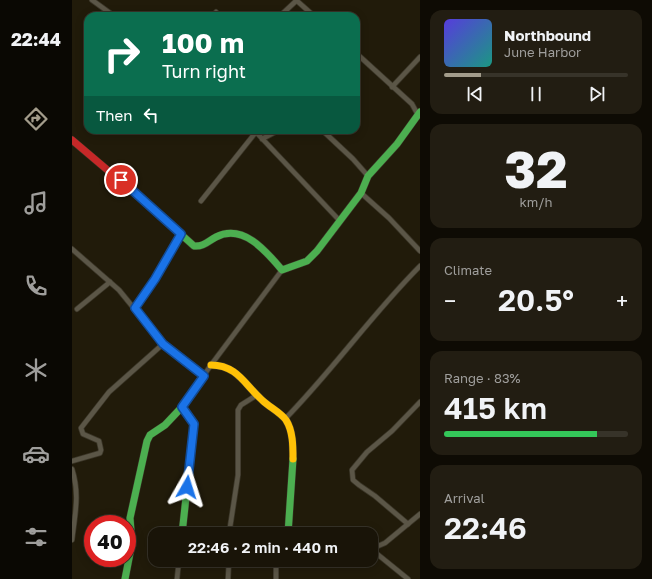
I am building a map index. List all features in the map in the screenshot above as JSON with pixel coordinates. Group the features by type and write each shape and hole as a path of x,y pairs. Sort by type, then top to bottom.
{"street":[{"path":"92,0 108,12"},
{"path":"284,12 296,0 310,12"},
{"path":"125,579 132,543 130,518 147,441 150,435 165,425 182,407 211,365 282,270 307,261 317,251 339,220 361,193 368,176 397,144 419,113 412,104 360,57"},
{"path":"392,87 420,57"},
{"path":"201,201 253,134"},
{"path":"258,134 339,220"},
{"path":"262,139 271,134"},
{"path":"326,134 353,159 368,176"},
{"path":"72,140 194,246 202,247 208,244 215,237 230,232 244,236 265,249 282,270"},
{"path":"361,193 389,218 420,251"},
{"path":"135,308 155,279 181,234"},
{"path":"72,249 110,282 135,308 163,344 204,376"},
{"path":"285,420 316,387 391,295 420,266"},
{"path":"78,309 110,282"},
{"path":"72,461 100,453 102,450 99,441 83,434 81,428 109,392 163,344"},
{"path":"211,365 220,364 234,371 257,395 285,420 292,434 294,450 288,527"},
{"path":"230,527 238,476 238,410 241,405 257,395"},
{"path":"408,524 386,504 358,486 353,480 352,470 367,452 392,431 420,402"},
{"path":"182,407 194,424 183,527"},
{"path":"72,469 77,487 77,498 72,540"},
{"path":"378,546 385,543 420,514"},
{"path":"378,555 408,579"},
{"path":"177,579 178,567"},
{"path":"228,579 229,567"},
{"path":"276,567 276,579"}],"traffic: fast":[{"path":"144,201 194,246 203,245 216,237 226,234 245,236 269,255 282,270 307,261 317,251 361,193 368,176 397,144 420,112"},
{"path":"125,579 132,543 130,518 147,441 150,435 165,425 182,407 194,424 183,527"},
{"path":"288,527 293,459"}],"traffic: slow":[{"path":"211,365 228,368 234,372 262,400 284,417 291,434 293,459"}],"traffic: jam":[{"path":"72,140 144,201"}],"route":[{"path":"121,180 181,234 155,279 135,308 163,344 176,356 204,376 182,407 194,424 187,487"}]}
